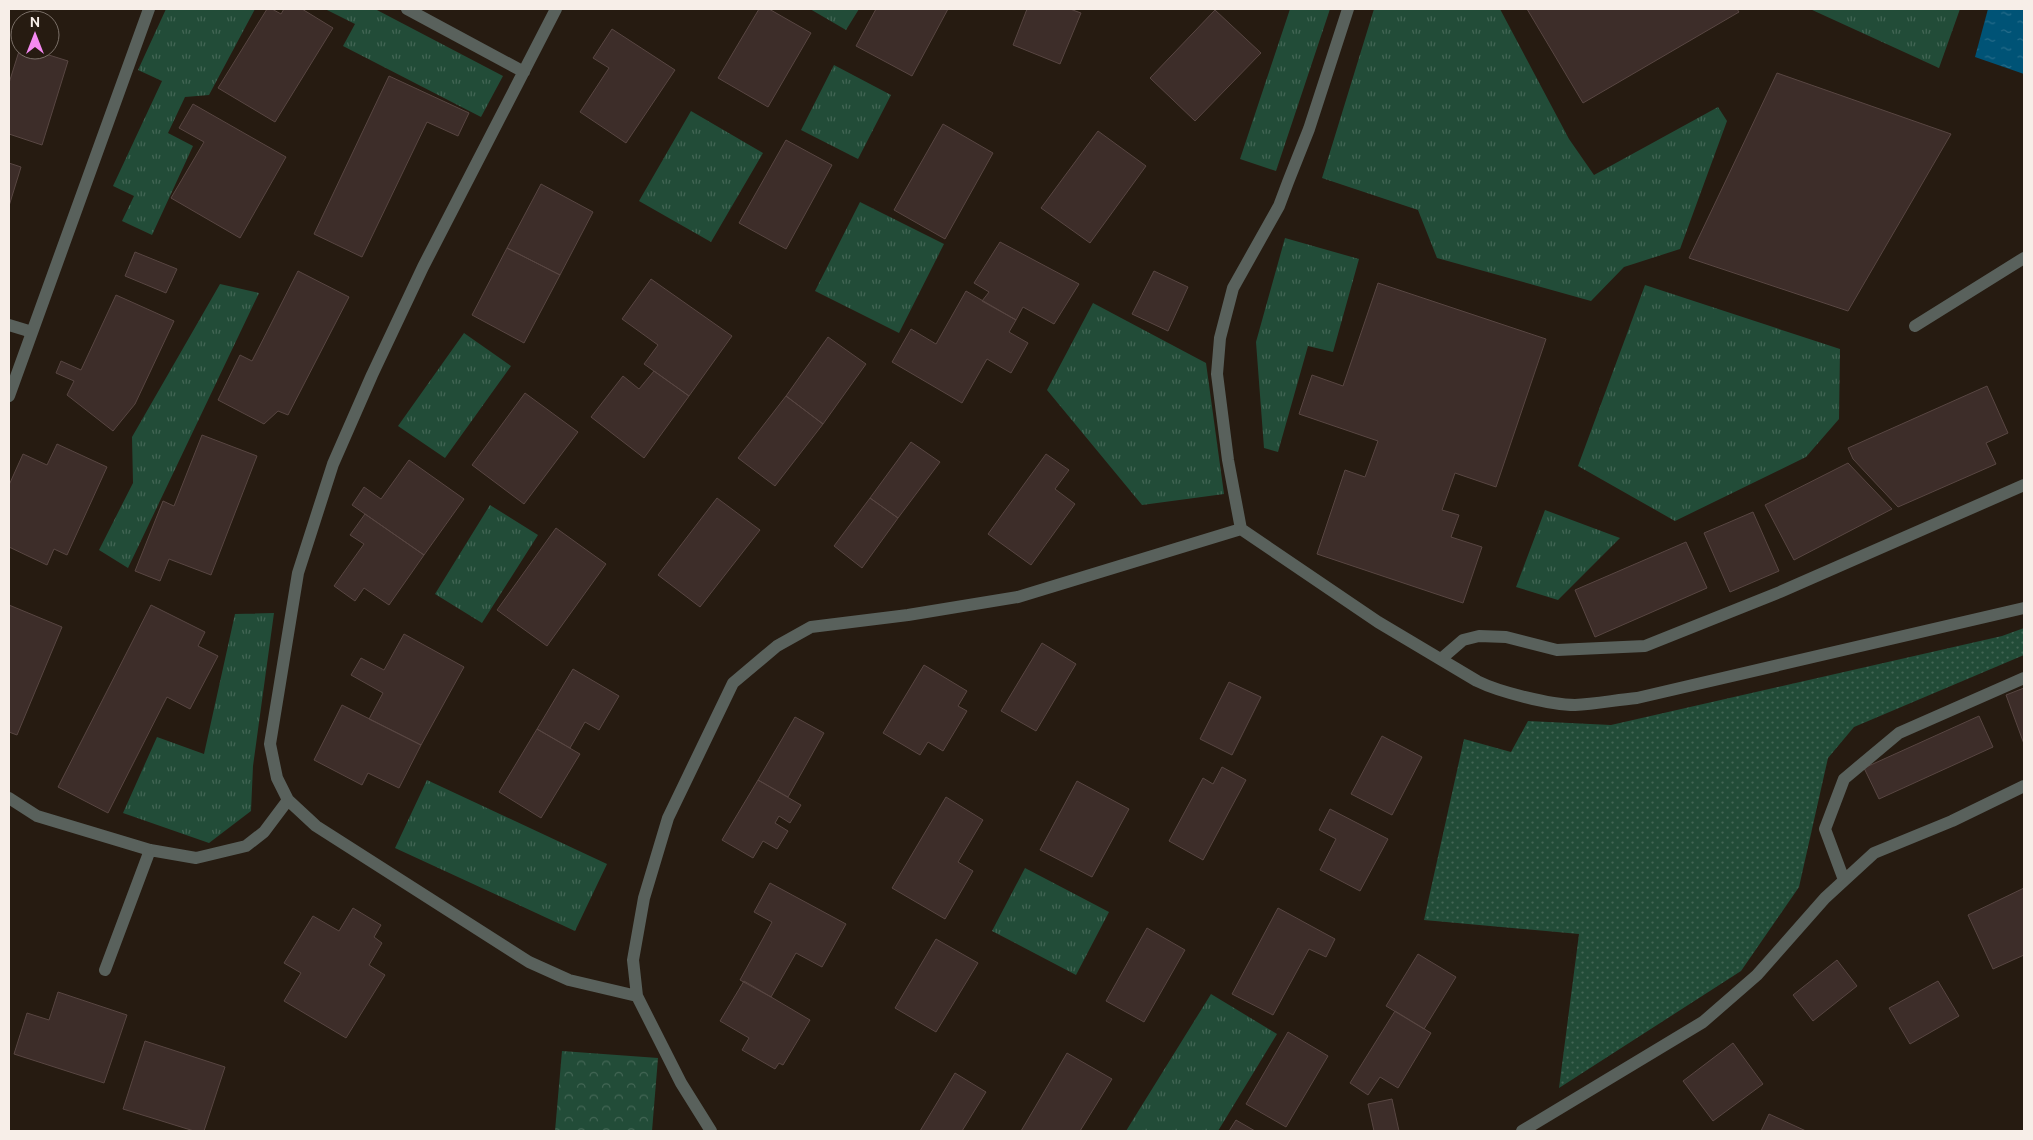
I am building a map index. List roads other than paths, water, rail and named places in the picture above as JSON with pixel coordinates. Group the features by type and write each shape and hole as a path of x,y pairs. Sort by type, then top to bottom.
{"street":[{"path":"9,396 149,9"},
{"path":"407,9 524,72"},
{"path":"556,9 423,267 372,375 333,464 296,581 270,744 276,778 288,800 316,826 529,962 569,980 637,996"},
{"path":"1348,9 1308,129 1279,206 1233,288 1220,338 1216,374 1228,460 1241,529 1378,622 1488,686 1534,698 1573,705 1637,698 2024,608"},
{"path":"1915,326 2024,258"},
{"path":"9,325 32,332"},
{"path":"1441,659 1463,640 1479,636 1506,637 1557,650 1645,646 1780,592 2024,485"},
{"path":"711,1131 681,1083 637,996 633,960 642,907 668,818 733,683 777,646 811,626 908,614 1018,597 1241,529"},
{"path":"1844,880 1825,829 1844,779 1899,733 2024,678"},
{"path":"1522,1131 1703,1022 1757,975 1819,904 1874,853 1952,821 2024,786"},
{"path":"9,798 37,816 150,850 196,858 246,846 264,832 288,800"},
{"path":"105,970 150,850"}],"water":[{"path":"1988,9 2024,9 2024,74 1975,57"}]}
